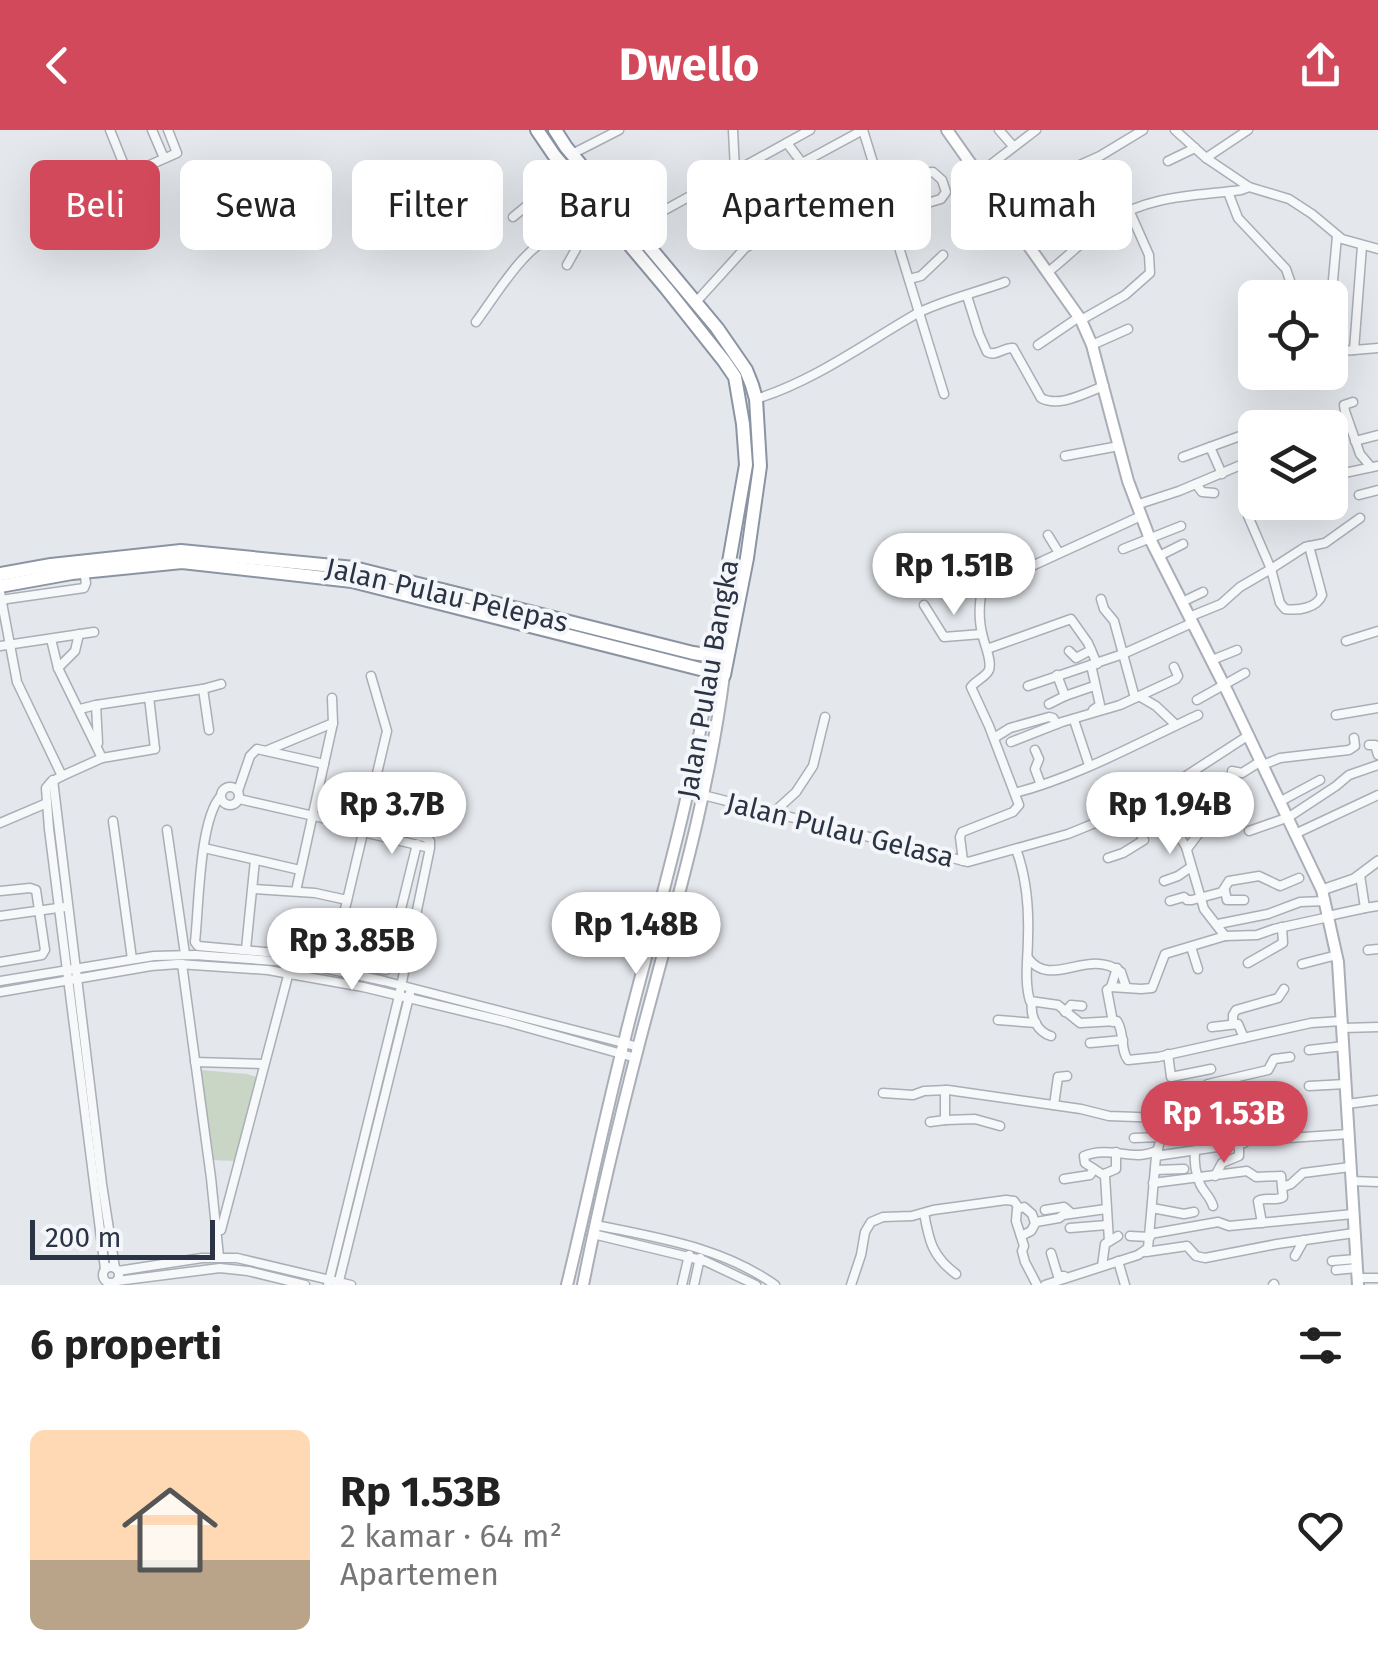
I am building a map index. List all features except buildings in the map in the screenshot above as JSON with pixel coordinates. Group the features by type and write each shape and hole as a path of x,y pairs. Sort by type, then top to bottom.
{"highway":[{"name":"Jalan Pulau Bangka","path":"538,130 559,160"},
{"name":"Jalan Pulau Bangka","path":"555,130 577,160"},
{"name":"Jalan Pulau Bangka","path":"634,250 724,361 739,392 746,465 720,657 724,675"},
{"path":"638,255 644,250"},
{"name":"Jalan Pulau Bangka","path":"654,250 741,361 756,399 760,466 747,558 720,657 709,672"},
{"name":"Jalan Pulau Pelepas","path":"0,574 180,551 354,568 720,657"},
{"name":"Jalan Pulau Pelepas","path":"0,594 113,562 182,562 352,581 724,675"}],"main road":[{"path":"950,131 969,160"},
{"path":"1032,250 1080,318 1092,345 1118,446 1150,539 1324,895 1337,955 1357,1272"},
{"name":"Jalan Pulau Bangka","path":"568,1285 622,1048 692,782 709,672"},
{"name":"Jalan Pulau Bangka","path":"583,1285 637,1052 694,841 717,731 724,675"}],"street":[{"path":"110,130 122,160"},
{"path":"152,130 164,158"},
{"path":"160,160 177,152 168,130"},
{"path":"572,154 619,130"},
{"path":"733,130 734,160"},
{"path":"755,160 810,130"},
{"path":"787,143 800,163 863,130 871,160"},
{"path":"999,130 1013,146"},
{"path":"996,160 1036,130"},
{"path":"1091,160 1127,134 1143,130"},
{"path":"1176,130 1206,158 1248,187 1289,198 1336,236 1378,249"},
{"path":"1206,158 1236,133 1248,130"},
{"path":"1168,161 1195,148"},
{"path":"931,172 942,180 946,192 941,199 931,202"},
{"path":"1132,209 1175,196 1248,187"},
{"path":"1228,192 1238,218 1286,269 1290,280"},
{"path":"513,216 523,208"},
{"path":"1038,344 1125,295 1150,274 1149,255 1132,217"},
{"path":"1333,280 1336,236"},
{"path":"1354,350 1362,246"},
{"path":"476,322 533,250"},
{"path":"568,265 576,250"},
{"path":"696,302 743,250"},
{"path":"900,250 944,394"},
{"path":"1048,272 1074,250"},
{"path":"909,278 921,276 943,255"},
{"path":"756,399 796,384 920,312 1005,282"},
{"path":"967,296 988,352 1014,348 1041,398 1047,402 1056,403 1104,386"},
{"path":"1092,345 1128,328"},
{"path":"1348,350 1378,348"},
{"path":"1353,402 1344,407 1354,441 1360,454 1375,466"},
{"path":"1354,441 1378,435"},
{"path":"1183,458 1238,438"},
{"path":"1066,456 1118,446"},
{"path":"1210,447 1222,474"},
{"path":"1348,472 1375,466"},
{"path":"963,861 962,832 1013,812 1020,805 971,687 974,680 988,671 979,609 981,595 995,584 1138,510 1238,467"},
{"path":"1196,484 1202,492 1214,493"},
{"path":"1359,495 1378,490"},
{"path":"1028,686 1123,654 1191,620 1309,546 1325,543 1360,518"},
{"path":"1250,520 1271,569 1280,605 1291,610 1312,606 1322,595 1309,546"},
{"path":"1122,550 1181,526"},
{"path":"1048,535 1059,554"},
{"path":"1159,556 1183,544"},
{"path":"61,575 69,590"},
{"path":"7,647 0,594 52,593 86,586 61,575"},
{"path":"52,593 61,575"},
{"path":"40,594 61,575"},
{"path":"1182,602 1203,592"},
{"path":"1101,599 1114,621 1137,697 1156,706 1176,725"},
{"path":"924,605 944,637 982,634"},
{"path":"0,610 20,692 58,778 54,825"},
{"path":"987,649 1071,619 1092,650 1094,664 1099,707 1073,717 1088,765"},
{"path":"1346,641 1378,630"},
{"path":"7,647 94,632"},
{"path":"58,668 76,651 80,634"},
{"path":"51,638 58,668 100,753"},
{"path":"1070,651 1076,658 1092,650"},
{"path":"1212,660 1237,650"},
{"path":"1011,742 1137,697 1176,679 1174,667"},
{"path":"1197,700 1245,674"},
{"path":"1057,675 1066,696"},
{"path":"333,960 387,732 371,676"},
{"path":"80,709 221,684"},
{"path":"1049,704 1094,686"},
{"path":"203,689 209,730"},
{"path":"113,1278 46,788 100,753 155,750 150,697"},
{"path":"296,887 333,723 332,698"},
{"path":"96,704 100,753"},
{"path":"1336,716 1378,708"},
{"path":"1015,792 1088,765 1198,714"},
{"path":"773,813 796,792 814,766 825,717"},
{"path":"994,738 1010,728 1049,717 1056,724"},
{"path":"266,750 333,723"},
{"name":"Jalan Pulau Gelasa","path":"703,795 963,861 979,860 1068,834 1155,796 1248,735"},
{"path":"1232,771 1242,773 1280,758 1353,749 1354,738"},
{"path":"1369,745 1376,745 1378,755"},
{"path":"324,764 257,749 251,754 234,804 228,805 220,797 215,803 204,848 195,942 198,946 333,960 386,970"},
{"path":"1035,750 1040,785"},
{"path":"1249,831 1289,817 1349,775 1378,765"},
{"path":"1281,801 1320,780"},
{"path":"238,795 354,825 424,837 430,842 405,992 333,1283"},
{"path":"1297,834 1378,795"},
{"path":"1155,796 1187,849 1204,908 1225,936"},
{"path":"0,823 48,803"},
{"path":"1126,809 1144,840"},
{"path":"1187,849 1214,820"},
{"path":"113,821 132,959"},
{"path":"364,827 430,848"},
{"path":"167,830 220,1257"},
{"path":"1108,858 1155,832"},
{"path":"389,983 386,970 416,844"},
{"path":"204,848 300,870"},
{"path":"1016,849 1024,875 1031,1008 1041,1031 1051,1036"},
{"path":"246,949 255,860"},
{"path":"1218,924 1268,914 1324,895 1360,876 1378,861"},
{"path":"1164,880 1192,867"},
{"path":"1244,900 1227,900 1229,881 1260,876 1280,886 1299,878"},
{"path":"1360,876 1365,908"},
{"path":"254,888 296,887 347,900"},
{"path":"0,891 33,888 45,953 0,962"},
{"path":"1170,901 1184,897 1188,901 1225,891"},
{"path":"0,916 65,906"},
{"path":"1111,987 1152,988 1165,954 1225,936 1257,935 1378,906"},
{"path":"1248,963 1283,943 1282,927"},
{"path":"1191,947 1198,970"},
{"path":"1302,964 1337,955"},
{"path":"1028,958 1036,967 1053,970 1091,962 1105,964 1117,968 1126,987"},
{"path":"0,992 132,959 183,959 301,963 389,983 405,992"},
{"path":"0,982 183,959 405,992 508,1022 637,1052"},
{"path":"1114,1022 1107,991 1117,968"},
{"path":"218,1239 288,972"},
{"path":"1233,1022 1236,1010 1278,998 1284,989"},
{"path":"1032,1002 1058,1005 1080,1023 1117,1021 1124,1057 1128,1060 1310,1024 1342,1022 1378,1027"},
{"path":"1065,1012 1071,1005 1082,1006"},
{"path":"998,1020 1036,1023"},
{"path":"1212,1026 1233,1022 1244,1038"},
{"path":"1090,1044 1123,1040"},
{"path":"1309,1050 1344,1046"},
{"path":"1168,1054 1172,1077 1211,1069"},
{"path":"1210,1108 1208,1084 1268,1070 1274,1059 1290,1057"},
{"path":"195,1062 264,1064"},
{"path":"1054,1105 1058,1076 1068,1076"},
{"path":"1309,1086 1346,1084"},
{"path":"883,1093 913,1095 945,1090 1066,1106 1110,1116 1164,1119"},
{"path":"945,1090 945,1120"},
{"path":"1066,1106 1068,1092"},
{"path":"1164,1119 1177,1113 1280,1096"},
{"path":"1347,1104 1378,1100"},
{"path":"1255,1101 1257,1116 1269,1110"},
{"path":"1216,1176 1222,1163 1239,1156 1242,1141 1239,1124 1226,1105"},
{"path":"930,1122 975,1119 1000,1126"},
{"path":"1145,1252 1164,1119"},
{"path":"1220,1128 1239,1124"},
{"path":"1116,1152 1116,1169 1104,1174 1085,1163 1084,1156 1096,1152 1116,1152 1142,1156 1195,1150 1255,1135 1273,1139 1349,1134"},
{"path":"1134,1138 1161,1137"},
{"path":"1195,1150 1202,1188 1213,1206"},
{"path":"1283,1187 1303,1173 1350,1167"},
{"path":"1064,1179 1090,1176 1094,1169"},
{"path":"1154,1170 1184,1170"},
{"path":"1153,1183 1247,1171 1256,1177 1279,1175 1282,1198 1258,1201 1262,1223"},
{"path":"1102,1266 1109,1240 1104,1174"},
{"path":"212,1178 234,1180"},
{"path":"1351,1181 1378,1182"},
{"path":"851,1285 865,1232 872,1222 882,1217 912,1216 1006,1200 1014,1201 1018,1208 1016,1221 1025,1262 1041,1285 1145,1252 1186,1246 1196,1256 1205,1258 1354,1233"},
{"path":"1045,1210 1064,1207 1071,1213"},
{"path":"1018,1208 1029,1210 1035,1223 1032,1231 1021,1236"},
{"path":"1152,1208 1194,1212"},
{"path":"1035,1223 1063,1214 1106,1210"},
{"path":"924,1213 931,1245 938,1258 956,1274"},
{"path":"1130,1236 1218,1222 1229,1226 1353,1214"},
{"path":"1070,1228 1107,1225"},
{"path":"595,1229 703,1249 741,1263 775,1285"},
{"path":"595,1229 700,1260 756,1285"},
{"path":"1109,1240 1118,1236"},
{"path":"1296,1256 1304,1240"},
{"path":"682,1285 691,1246"},
{"path":"694,1285 703,1249"},
{"path":"1052,1252 1056,1273 1066,1278"},
{"path":"113,1278 220,1257 350,1285"},
{"path":"1118,1261 1125,1285"},
{"path":"1334,1266 1378,1278"},
{"path":"113,1278 220,1268 305,1285"},
{"path":"190,1270 191,1285"},
{"path":"1077,1275 1080,1285"}],"green space":[{"path":"201,1070 257,1077 234,1161 211,1160"}]}
